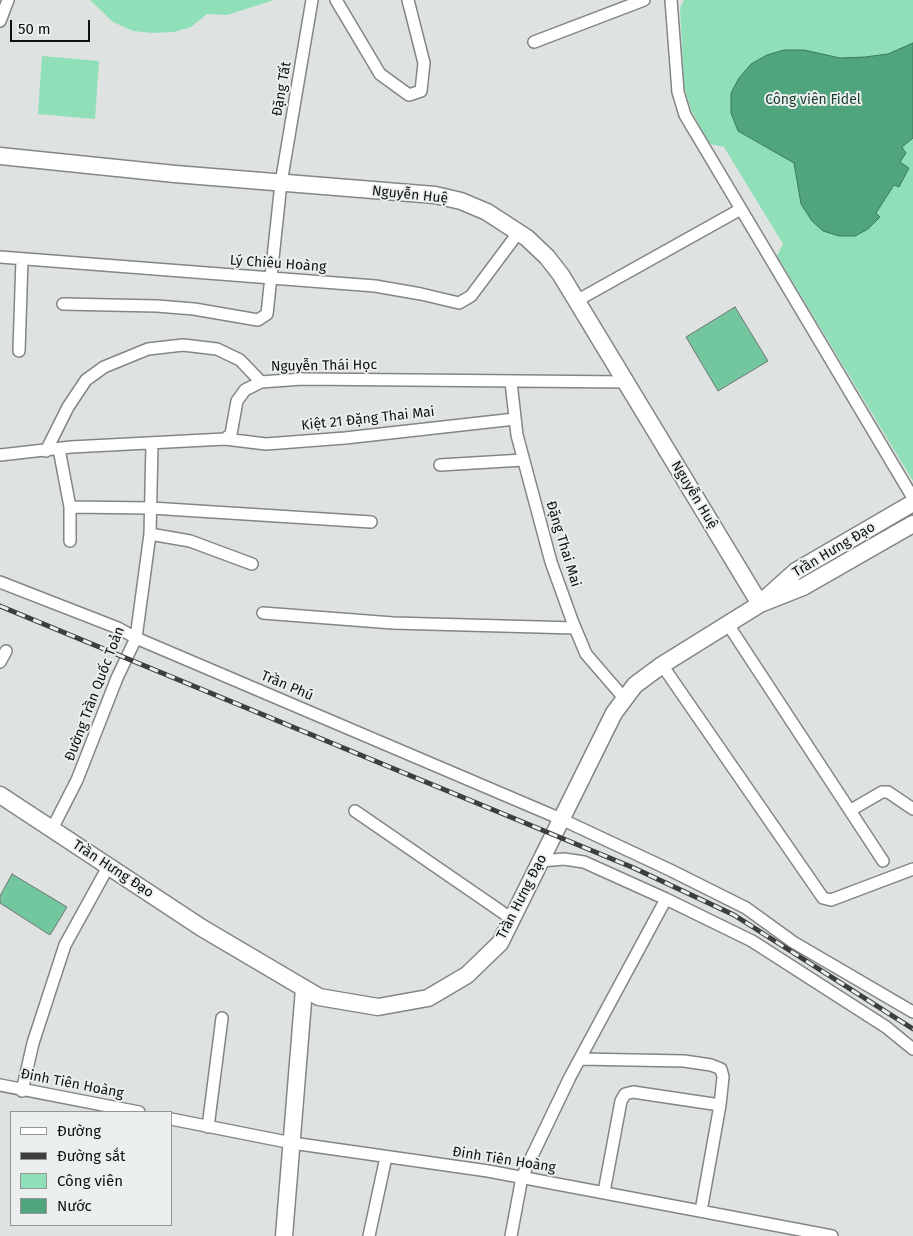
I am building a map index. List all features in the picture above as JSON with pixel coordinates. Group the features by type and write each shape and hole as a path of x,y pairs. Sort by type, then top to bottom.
{"street":[{"path":"0,21 8,0"},
{"name":"Đặng Tất","path":"63,304 157,306 194,309 258,320 267,314 281,183 312,0"},
{"path":"336,0 380,74 409,94 421,92 424,63 408,0"},
{"path":"534,42 644,0"},
{"path":"671,0 680,102 741,209 913,498"},
{"name":"Nguyễn Huệ","path":"0,156 281,183 435,195 461,201 487,212 518,232 547,257 578,300 760,604"},
{"path":"578,300 741,209"},
{"name":"Lý Chiêu Hoàng","path":"0,257 397,289 460,303 471,296 518,232"},
{"path":"19,351 22,259"},
{"path":"46,451 68,407 86,380 104,367 148,349 183,345 217,349 247,365 261,382"},
{"name":"Nguyễn Thái Học","path":"225,439 230,434 237,401 245,390 261,382 302,379 627,382"},
{"name":"Đặng Thai Mai","path":"511,382 515,419 524,460 551,562 586,654 624,698"},
{"name":"Kiệt 21 Đặng Thai Mai","path":"225,439 266,444 345,438 515,419"},
{"path":"0,455 59,449 225,439"},
{"name":"Đường Trần Quốc Toản","path":"52,829 77,780 117,678 136,638 150,534 152,444"},
{"path":"59,449 70,507 70,541"},
{"path":"440,465 524,460"},
{"name":"Trần Hưng Đạo","path":"760,604 796,571 913,504"},
{"path":"70,507 151,508 371,522"},
{"name":"Trần Hưng Đạo","path":"0,795 202,928 319,997 378,1007 428,998 467,975 500,943 624,698 635,685 727,623 760,604 804,587 913,524"},
{"path":"150,534 190,541 252,564"},
{"name":"Trần Phú","path":"0,582 118,628 136,638 561,820 726,897 746,908 793,942 913,1012"},
{"path":"263,613 393,623 575,628"},
{"path":"727,623 883,861"},
{"path":"0,662 6,651"},
{"path":"662,665 823,898 831,900 913,869"},
{"path":"851,810 882,792 888,792 913,809"},
{"path":"355,811 512,919"},
{"path":"541,861 564,859 584,862 752,941 818,981 886,1027 913,1049"},
{"path":"22,1091 34,1043 65,945 108,867"},
{"path":"512,1236 522,1178 580,1059 666,899"},
{"path":"284,1236 304,989"},
{"path":"208,1127 222,1018"},
{"path":"580,1059 666,1060 712,1065 722,1071 720,1105 701,1211"},
{"name":"Đinh Tiên Hoàng","path":"0,1085 22,1091 133,1111"},
{"path":"604,1192 621,1101 625,1094 633,1092 720,1105"},
{"name":"Đinh Tiên Hoàng","path":"172,1119 292,1143 604,1192 803,1233 832,1236"},
{"path":"369,1236 386,1157"}],"green space":[{"path":"90,0 274,0 227,15 207,14 191,27 174,32 152,33 133,31 113,22"},
{"name":"Công viên Fidel","path":"684,0 913,0 913,481 777,256 783,244 724,147 710,144 691,110 684,87 680,8"},
{"path":"42,56 99,61 95,119 38,114"}],"water":[{"path":"913,43 913,138 902,147 906,153 900,162 909,168 899,187 894,185 876,213 880,217 868,229 855,236 839,236 823,231 812,221 801,204 794,163 738,131 731,113 731,93 739,78 751,64 767,55 784,50 804,50 840,58 865,57 888,54"}],"building":[{"path":"735,307 768,361 718,391 686,337"},
{"path":"12,874 67,907 50,935 0,903 0,896"}],"railway":[{"path":"0,606 634,868 734,915 913,1029"}]}
